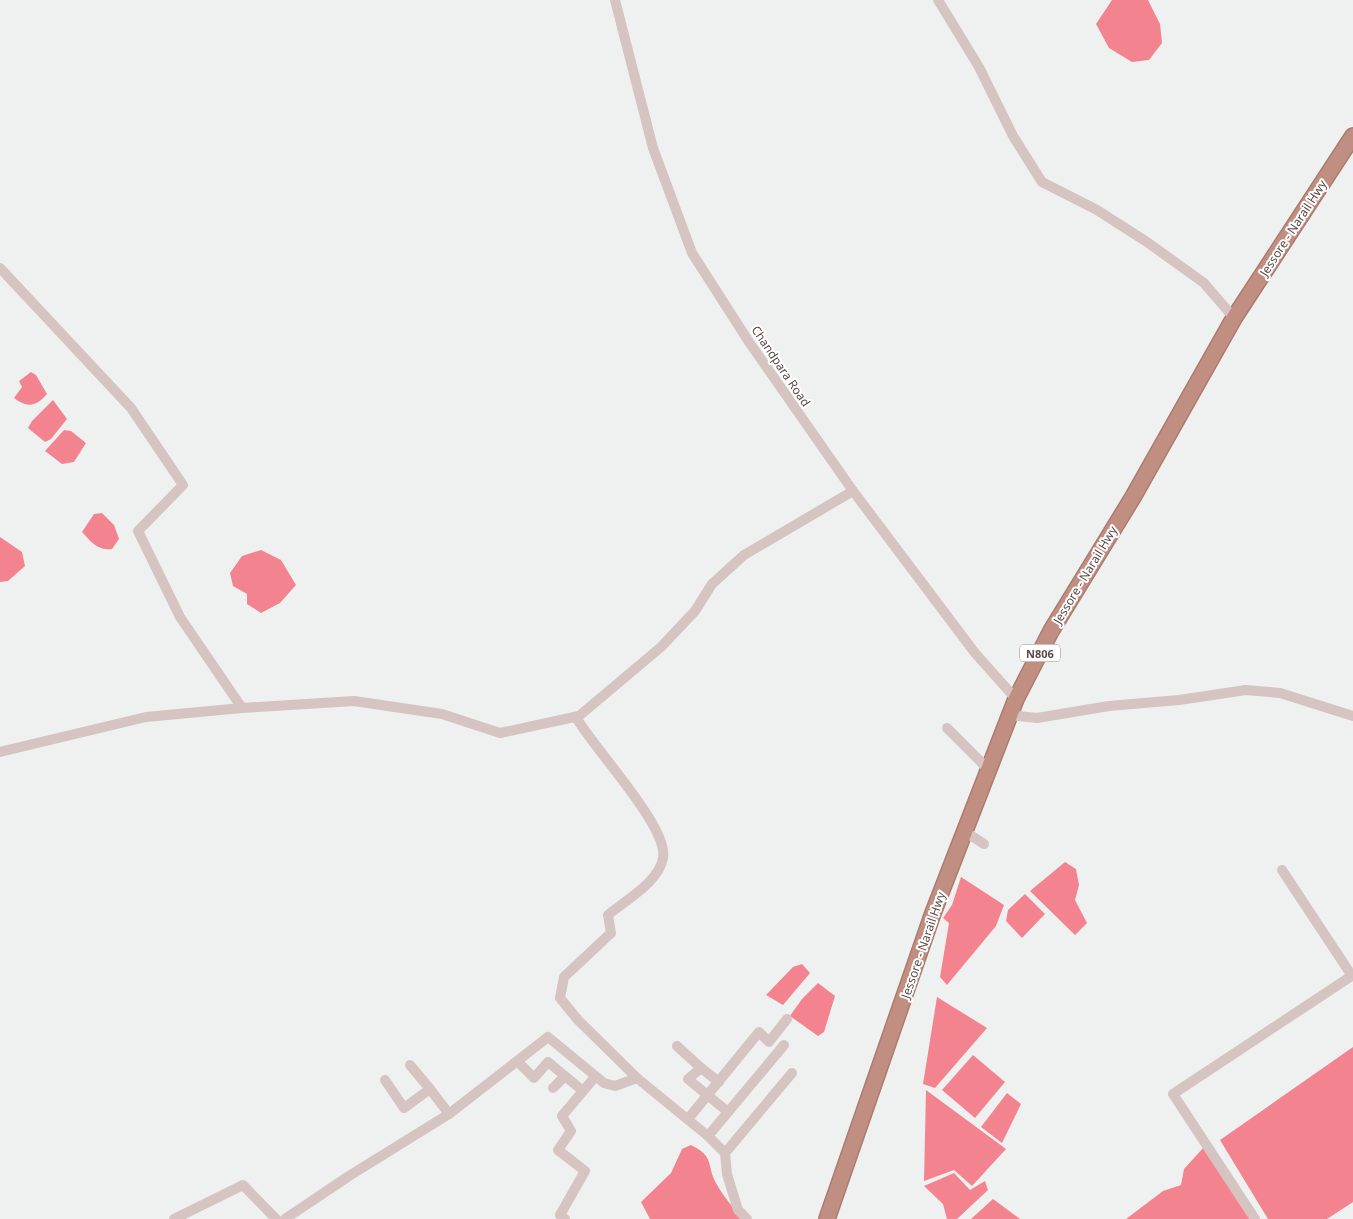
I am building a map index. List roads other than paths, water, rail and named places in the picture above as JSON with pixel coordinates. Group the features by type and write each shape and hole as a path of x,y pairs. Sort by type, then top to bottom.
{"highway":[{"name":"Jessore - Narail Hwy","path":"827,1219 933,913 1016,699 1051,631 1132,496 1234,318 1353,136"}],"street":[{"name":"Chandpara Road","path":"616,0 654,148 692,253 749,342 853,491 975,654 1016,699"},
{"path":"938,0 979,67 1013,136 1042,182 1097,210 1204,283 1234,318"},
{"path":"0,268 131,408 183,485 138,531 180,617 242,708"},
{"path":"0,752 146,717 242,708 354,701 442,714 500,733 576,717 661,647 695,611 712,584 731,565 744,555 853,491"},
{"path":"1010,714 1037,718 1109,706 1179,700 1246,690 1280,693 1353,716"},
{"path":"576,717 635,798 662,843 663,859 652,879 608,915 611,933 564,977 560,998 578,1020 637,1078 708,1136 725,1153 727,1174 738,1210 747,1219"},
{"path":"947,728 988,769"},
{"path":"964,831 984,844"},
{"path":"1255,1219 1173,1094 1353,975 1282,870"},
{"path":"688,1119 759,1032 769,1042 787,1019"},
{"path":"285,1219 349,1176 449,1114 548,1037 604,1083 615,1086 637,1078"},
{"path":"708,1136 784,1045"},
{"path":"677,1046 719,1082"},
{"path":"518,1062 534,1078 548,1062 583,1091"},
{"path":"410,1065 449,1114"},
{"path":"702,1068 688,1079 728,1112"},
{"path":"725,1153 792,1073"},
{"path":"553,1088 565,1076"},
{"path":"564,1219 560,1215 585,1171 558,1150 571,1131 562,1116 595,1077"},
{"path":"385,1080 404,1108 430,1089"},
{"path":"174,1219 244,1185 276,1219"}]}
